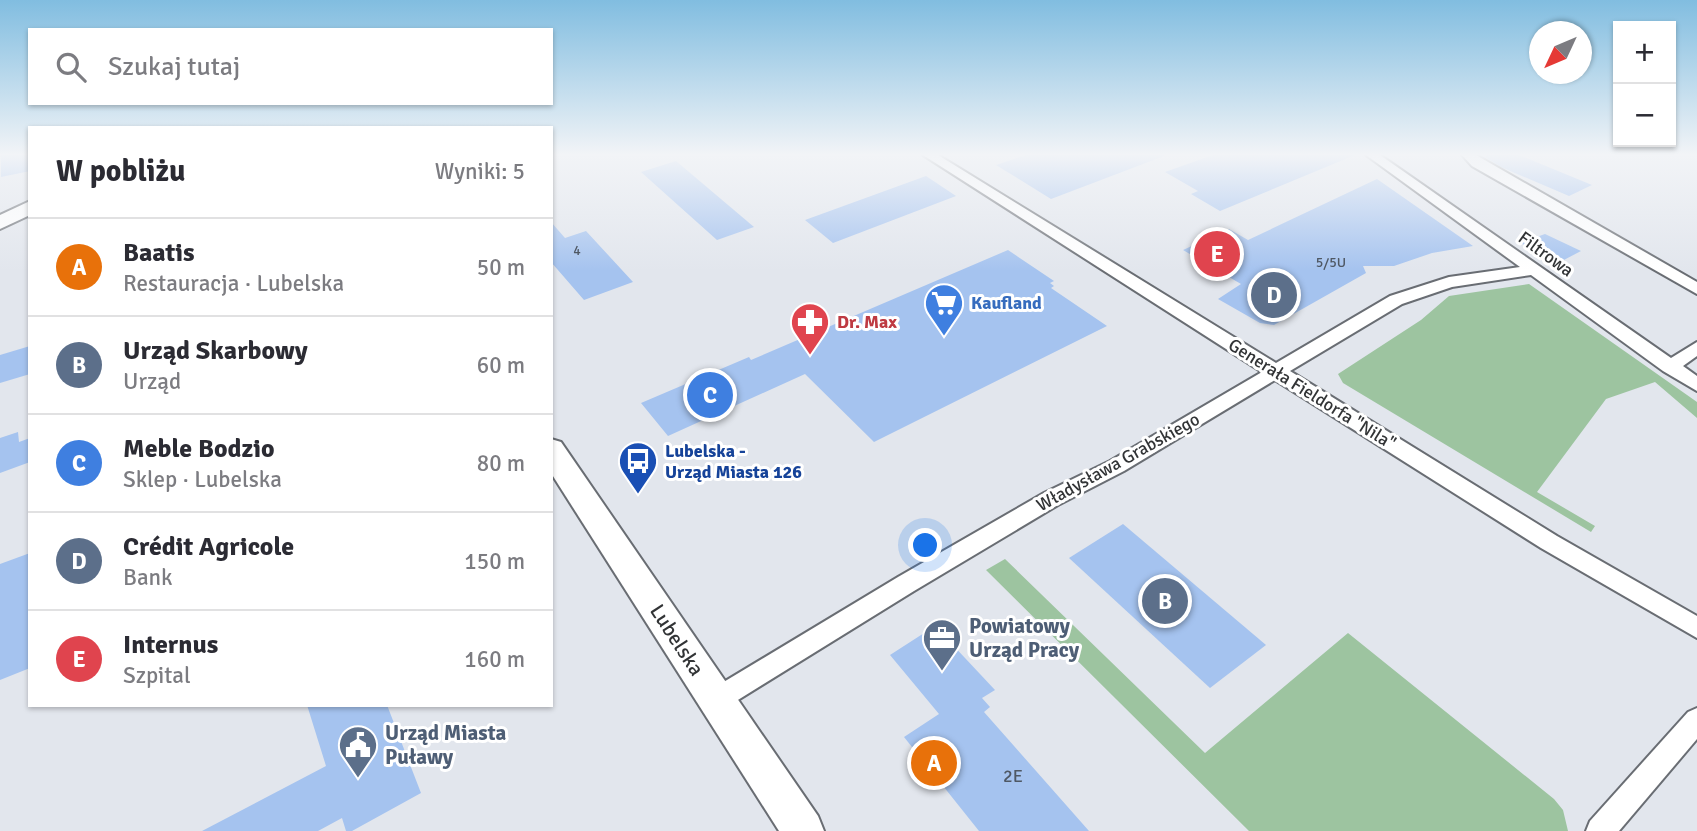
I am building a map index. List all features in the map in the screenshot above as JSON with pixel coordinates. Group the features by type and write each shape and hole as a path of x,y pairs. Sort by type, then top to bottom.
{"main road":[{"name":"Lubelska","path":"553,452 803,831"}],"street":[{"name":"Generała Fieldorfa \"Nila\"","path":"991,194 1549,542 1697,628"},
{"name":"Filtrowa","path":"1427,194 1697,385"},
{"path":"1531,194 1697,289"},
{"path":"0,223 28,208"},
{"name":"Władysława Grabskiego","path":"716,700 916,578 1051,499 1117,466 1408,294 1460,280 1536,270"},
{"path":"1670,367 1697,348"},
{"path":"1600,831 1697,720"}],"green space":[{"path":"1529,284 1697,402 1697,418 1655,382 1606,399 1537,492 1595,526 1591,532 1343,383 1338,374 1421,320 1449,296"},
{"path":"1005,559 1205,753 1348,633 1554,799 1563,810 1568,831 1249,831 986,570"}],"building":[{"path":"665,194 715,194 754,227 717,240"},
{"path":"877,194 953,194 956,196 833,243 805,220"},
{"path":"1043,194 1065,194 1051,199"},
{"path":"1192,194 1262,194 1220,211"},
{"path":"1346,194 1398,194 1473,246 1432,253 1394,266 1363,266 1366,273 1274,325 1260,323 1218,299 1241,284 1183,250 1229,229 1248,240"},
{"path":"553,224 565,238 586,231 633,282 584,300 553,264"},
{"path":"1545,234 1581,251 1560,262 1520,243"},
{"name":"Kaufland","path":"1008,250 1054,281 1050,283 1054,286 1051,288 1107,326 874,442 805,374 668,436 641,403 749,357 751,360"},
{"path":"28,347 28,375 0,383 0,355"},
{"path":"18,432 19,442 28,439 28,463 0,473 0,438"},
{"path":"1123,524 1266,645 1210,688 1069,558"},
{"path":"28,554 28,669 0,680 0,564"},
{"path":"935,626 995,690 982,698 990,707 984,712 1089,831 979,831 904,737 939,714 890,655"},
{"name":"Urząd Miasta Puławy","path":"308,707 388,707 421,793 352,831 346,831 342,818 318,831 202,831 326,766"}],"place":[{"name":"Internus","path":"1217,254"},
{"name":"Crédit Agricole","path":"1274,295"},
{"name":"Kaufland","path":"944,337"},
{"name":"Dr. Max","path":"810,356"},
{"name":"Meble Bodzio","path":"710,395"},
{"name":"Lubelska - Urząd Miasta 126","path":"638,495"},
{"name":"Urząd Skarbowy","path":"1165,601"},
{"name":"Powiatowy Urząd Pracy","path":"942,672"},
{"name":"Baatis","path":"934,763"},
{"name":"Urząd Miasta Puławy","path":"358,779"}]}
